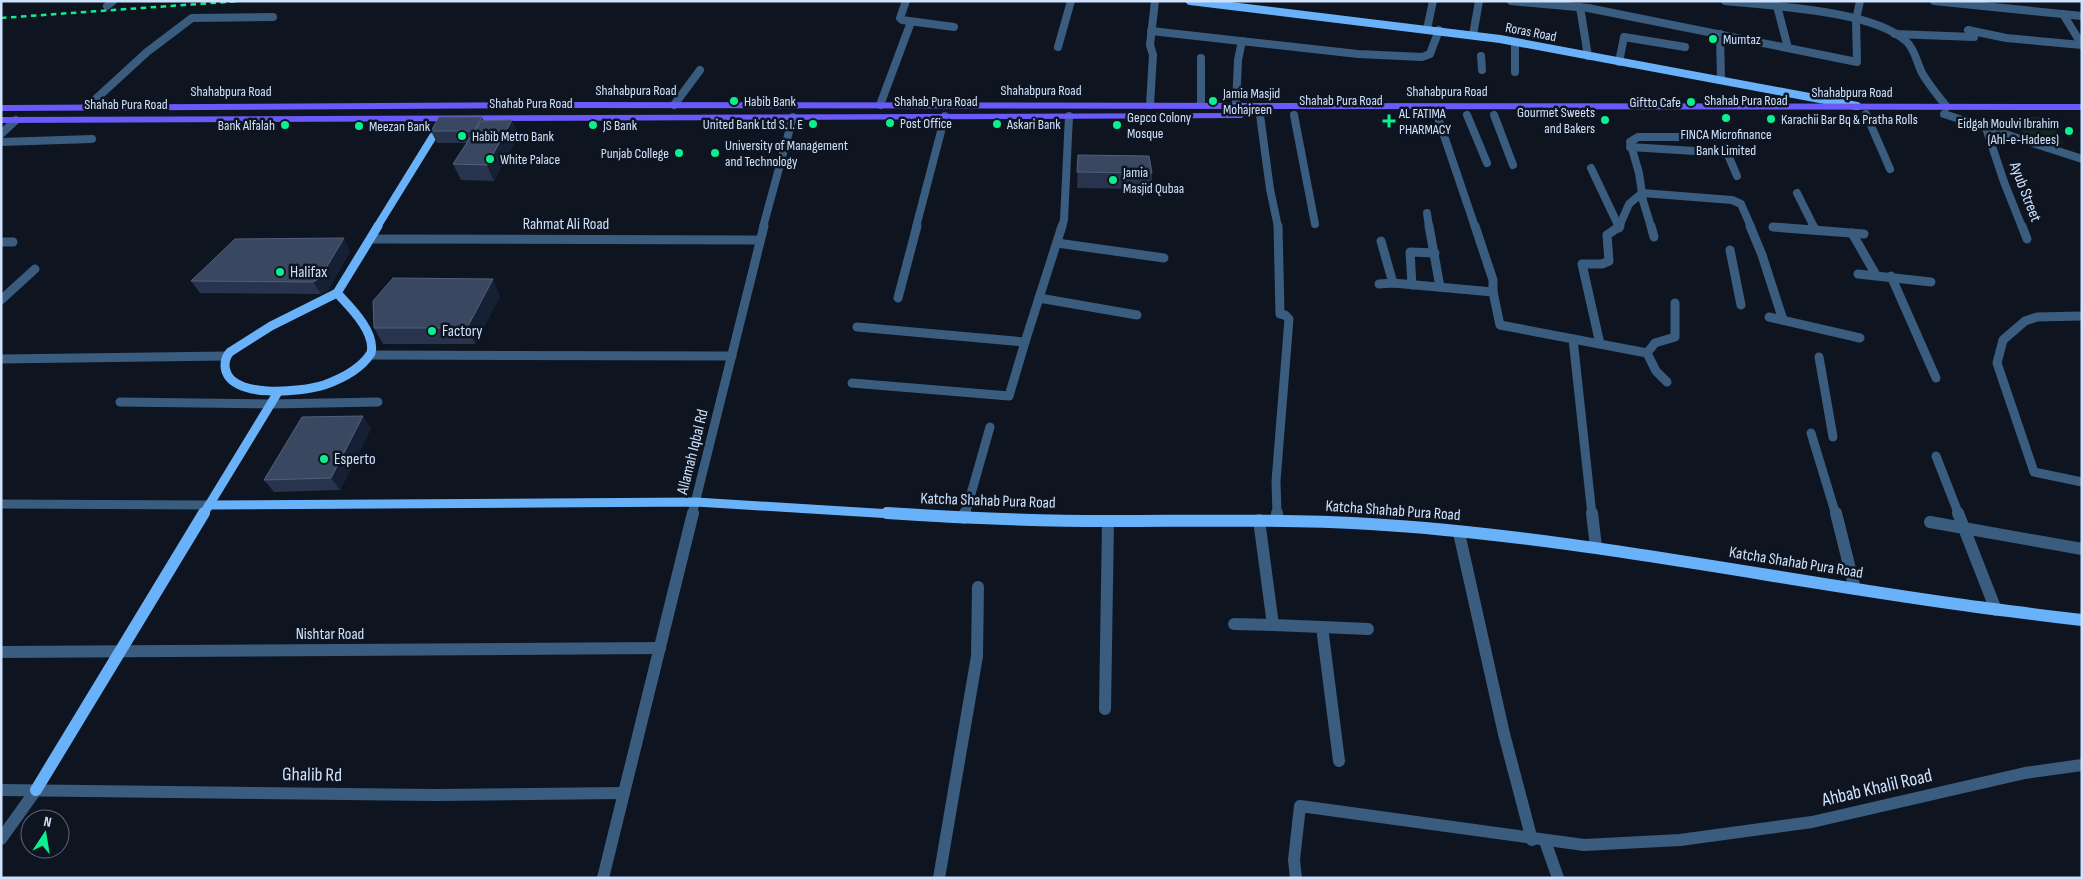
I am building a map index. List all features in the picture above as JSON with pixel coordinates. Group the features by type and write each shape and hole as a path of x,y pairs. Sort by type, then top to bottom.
{"main road":[{"name":"Shahabpura Road","path":"1,108 258,105 1236,105 1416,110 1866,111"},
{"path":"246,118 258,105"},
{"path":"444,118 453,105"},
{"path":"793,117 795,105"},
{"path":"1945,110 2082,107"},
{"name":"Shahab Pura Road","path":"1,120 1260,116 1416,110 1437,115 1448,110 1467,115 1945,110 2082,112"}],"street":[{"path":"107,6 114,1"},
{"path":"906,1 900,18 902,20 954,27"},
{"path":"1058,47 1071,1"},
{"path":"1150,105 1153,55 1150,45 1155,1"},
{"name":"Roras Road","path":"1190,1 1473,35 1721,80 1866,111"},
{"path":"1427,29 1432,1"},
{"path":"1473,35 1479,1"},
{"path":"1511,1 1580,7 1857,62 1856,20 1860,1"},
{"path":"1725,1 1777,6 1856,20 1895,34 1907,42 1923,75 1945,110 1986,128 2082,159"},
{"path":"1934,1 2082,16"},
{"path":"1777,6 1788,48"},
{"path":"1580,7 1588,56"},
{"path":"2063,14 2082,45"},
{"path":"87,107 147,52 192,18 273,17"},
{"path":"880,105 911,22"},
{"path":"1151,31 1358,54 1422,57 1430,54 1439,30"},
{"path":"1895,34 1974,37 1968,30 2006,38 2082,45"},
{"path":"1720,34 1721,80"},
{"path":"1619,62 1624,37 1685,47"},
{"path":"1236,105 1238,60 1242,41"},
{"path":"1515,42 1515,72"},
{"path":"1481,56 1482,70"},
{"path":"1201,58 1201,105"},
{"path":"674,105 700,70"},
{"path":"1866,111 1890,169"},
{"path":"1294,115 1315,224"},
{"path":"1437,115 1493,280 1493,292 1500,325 1647,353"},
{"path":"1467,115 1487,163"},
{"path":"1494,115 1514,165"},
{"path":"898,298 945,116"},
{"path":"852,383 1009,396 1064,220 1069,116"},
{"path":"1260,116 1270,189 1279,230 1280,314 1285,315 1289,319 1276,481 1277,520"},
{"name":"Allamah Iqbal Rd","path":"603,878 760,240 793,117"},
{"path":"1,360 226,356 254,336 337,293 444,118"},
{"path":"1,134 16,120"},
{"name":"Ayub Street","path":"1986,128 2004,182 2027,239"},
{"path":"1654,237 1630,142 1638,137 1755,137"},
{"path":"1720,138 1737,176"},
{"path":"1,142 92,139"},
{"path":"1630,147 1727,154"},
{"path":"1591,168 1619,228"},
{"path":"1797,192 1814,230"},
{"path":"1600,344 1582,264 1607,264 1609,261 1607,235 1619,228 1629,204 1642,194 1732,200 1740,204 1762,255 1783,320"},
{"path":"1427,213 1440,287"},
{"path":"1773,227 1864,234"},
{"path":"1852,233 1876,275"},
{"name":"Rahmat Ali Road","path":"371,239 760,240"},
{"path":"1381,241 1393,283"},
{"path":"1,242 14,242"},
{"path":"1057,242 1164,258"},
{"path":"1730,250 1741,305"},
{"path":"1412,285 1410,252 1435,253"},
{"path":"1,300 35,269"},
{"path":"1858,274 1891,276 1931,282"},
{"path":"1891,276 1936,378"},
{"path":"1379,284 1393,283 1493,292"},
{"path":"226,356 226,372 228,377 234,382 253,388 278,392 312,388 339,378 358,367 371,354 372,347 365,330 337,293"},
{"path":"1039,298 1136,315"},
{"path":"1667,382 1656,371 1647,353 1650,346 1657,342 1675,337 1675,303"},
{"path":"2082,316 2037,317 2025,321 2003,340 1997,363 2034,472 2082,482"},
{"path":"1768,318 1860,338"},
{"path":"857,327 1025,342"},
{"path":"1573,339 1596,547"},
{"path":"371,354 732,356"},
{"path":"1819,357 1833,437"},
{"path":"1,839 36,790 278,392"},
{"path":"120,402 271,404 378,402"},
{"path":"964,518 990,427"},
{"path":"1811,432 1834,505 1855,589"},
{"path":"1936,456 1996,610"},
{"name":"Katcha Shahab Pura Road","path":"209,505 696,502 964,518 1108,521 1277,520 1371,524 1526,538 1596,547 1855,589 1996,610 2082,620"},
{"path":"1,504 209,505"},
{"path":"1259,520 1273,625"},
{"path":"1105,709 1108,521"},
{"path":"1930,522 2082,548"},
{"path":"1459,532 1504,734 1539,841 1558,878"},
{"path":"939,878 977,656 978,587"},
{"path":"1234,624 1368,630"},
{"path":"1322,627 1339,761"},
{"name":"Nishtar Road","path":"1,652 660,648"},
{"name":"Ahbab Khalil Road","path":"1296,878 1294,860 1300,806 1539,841 1584,845 1680,840 1812,822 2025,773 2082,765"},
{"name":"Ghalib Rd","path":"1,790 435,795 623,794"}],"green space":[{"path":"2015,117 2047,117 2064,144 2022,134"}],"building":[{"path":"439,117 482,117 474,131 431,131"},
{"path":"512,120 487,165 453,164 481,121"},
{"path":"1078,155 1149,156 1152,173 1077,172"},
{"name":"Halifax","path":"344,238 320,278 313,282 191,281 235,239"},
{"path":"393,278 493,279 467,328 374,328 373,301"},
{"name":"Esperto","path":"363,416 331,478 264,480 302,417"}],"railway":[{"path":"1,18 240,1"}],"place":[{"name":"Mumtaz","path":"1713,39"},
{"name":"Habib Bank","path":"734,101"},
{"name":"Jamia Masjid Mohajreen","path":"1213,101"},
{"name":"Giftto Cafe","path":"1691,102"},
{"name":"FINCA Microfinance Bank Limited","path":"1726,118"},
{"name":"Karachii Bar Bq & Pratha Rolls","path":"1771,119"},
{"name":"Gourmet Sweets and Bakers","path":"1605,120"},
{"name":"AL FATIMA PHARMACY","path":"1389,121"},
{"name":"Post Office","path":"890,123"},
{"name":"United Bank Ltd S. I. E","path":"813,124"},
{"name":"Askari Bank","path":"997,124"},
{"name":"Bank Alfalah","path":"285,125"},
{"name":"JS Bank","path":"593,125"},
{"name":"Gepco Colony Mosque","path":"1117,125"},
{"name":"Meezan Bank","path":"359,126"},
{"name":"Eidgah Moulvi Ibrahim (Ahl-e-Hadees)","path":"2069,131"},
{"name":"Habib Metro Bank","path":"462,136"},
{"name":"Punjab College","path":"679,153"},
{"name":"University of Management and Technology","path":"715,153"},
{"name":"White Palace","path":"490,159"},
{"name":"Jamia Masjid Qubaa","path":"1113,180"},
{"name":"Halifax","path":"280,272"},
{"name":"Factory","path":"432,331"},
{"name":"Esperto","path":"324,459"}]}
